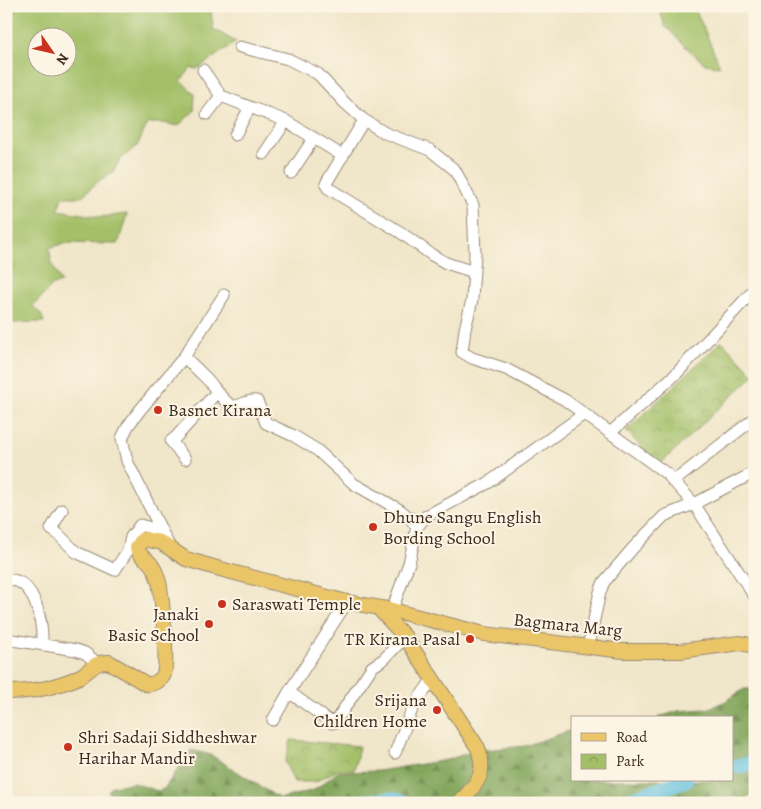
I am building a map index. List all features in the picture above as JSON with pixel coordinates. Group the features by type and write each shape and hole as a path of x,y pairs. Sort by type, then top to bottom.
{"main road":[{"path":"6,692 19,692 59,685 82,674 102,661 109,662 146,684 151,685 159,681 164,674 165,641 159,582 154,568 138,552 137,547 143,539 151,539 170,548"},
{"name":"Bagmara Marg","path":"170,548 186,560 347,602 484,634 623,651 680,651 740,643 755,646"},
{"path":"386,610 478,748 482,761 481,776 475,786 459,803"}],"street":[{"path":"240,47 288,58 318,74 364,120 386,133 430,150 456,170 473,205 475,254 472,300 462,352 472,358 506,368 565,400 667,474 694,504 755,597"},
{"path":"203,70 221,96 286,121 343,156"},
{"path":"207,114 221,96"},
{"path":"235,135 250,107"},
{"path":"364,120 328,180 326,184 328,188 385,222 432,255 446,263 474,272"},
{"path":"264,154 286,121"},
{"path":"291,173 314,138"},
{"path":"610,432 676,374 755,289"},
{"path":"170,548 128,460 122,438 140,410 184,357 224,295"},
{"path":"184,357 231,405 235,406 251,400 257,401 266,423 294,436 317,450 354,484 400,510 417,526"},
{"path":"185,458 171,441 217,392"},
{"path":"386,610 409,563 417,526 426,516 488,483 584,414"},
{"path":"674,482 755,418"},
{"path":"588,647 604,582 633,548 664,516 694,504 755,472"},
{"path":"62,510 51,529 76,552 115,570 128,550 131,537 140,525 152,528 170,548"},
{"path":"6,580 11,579 24,583 33,596 43,630 42,644"},
{"path":"273,720 347,602"},
{"path":"289,692 332,723 335,722 372,666 384,659 405,637"},
{"path":"6,639 85,653 97,663"},
{"path":"395,753 413,707 432,680"}],"green space":[{"path":"6,6 216,6 211,11 213,29 236,42 197,69 191,68 181,81 195,94 194,111 178,126 164,123 148,123 137,146 121,159 112,173 100,180 81,197 62,197 58,210 100,217 127,214 118,244 65,243 49,248 52,264 61,282 53,285 33,306 41,314 44,322 6,323"},
{"path":"658,6 694,6 720,66 705,64 686,47 665,26"},
{"path":"722,341 754,375 659,465 626,431"},
{"path":"744,689 755,689 755,795 731,803 131,803 108,792 112,786 133,783 158,791 164,789 191,750 211,755 280,799 314,790 338,772 378,771 447,760 474,751 525,746 571,730 571,782 734,782 734,716 663,716 678,711 707,709 726,701"},
{"path":"291,740 359,746 354,770 338,770 315,782 294,782 285,762"}],"waterway":[{"path":"734,767 755,763"},
{"path":"619,803 680,782"},
{"path":"356,803 390,799 405,803"}],"place":[{"name":"Basnet Kirana","path":"158,410"},
{"name":"Dhune Sangu English Bording School","path":"373,527"},
{"name":"Saraswati Temple","path":"222,604"},
{"name":"Janaki Basic School","path":"209,624"},
{"name":"TR Kirana Pasal","path":"470,639"},
{"name":"Srijana Children Home","path":"437,710"},
{"name":"Shri Sadaji Siddheshwar Harihar Mandir","path":"68,747"}]}
